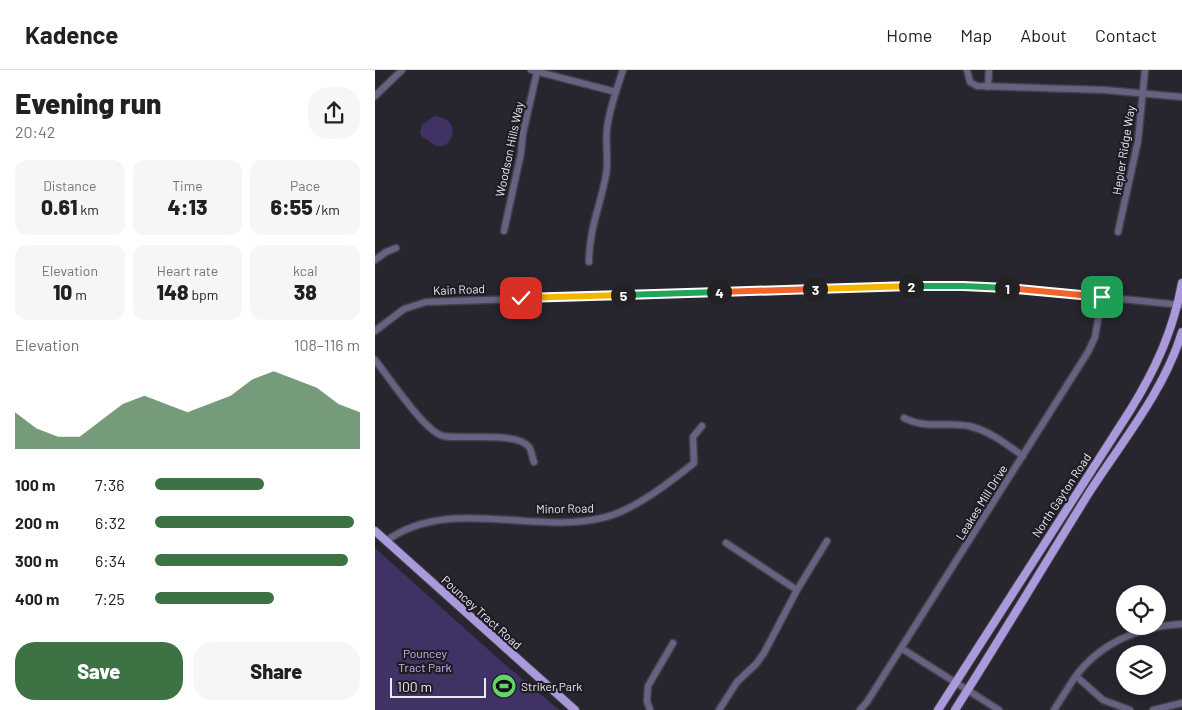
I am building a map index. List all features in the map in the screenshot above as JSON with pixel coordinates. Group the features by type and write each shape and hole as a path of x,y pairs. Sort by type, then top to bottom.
{"main road":[{"name":"North Gayton Road","path":"938,710 1142,390 1166,342 1179,305 1182,283"},
{"name":"North Gayton Road","path":"955,710 1157,387 1169,366 1182,332"},
{"name":"Pouncey Tract Road","path":"375,531 575,710"}],"street":[{"path":"375,96 402,70"},
{"path":"589,262 591,232 606,173 608,121 623,70"},
{"path":"967,70 970,82 977,86 1105,90 1182,97"},
{"path":"988,87 989,70"},
{"name":"Hepler Ridge Way","path":"1118,232 1138,142 1145,70"},
{"path":"534,71 616,92"},
{"name":"Woodson Hills Way","path":"504,231 521,153 534,71"},
{"path":"375,260 396,248"},
{"name":"Kain Road","path":"375,331 404,309 419,303 438,301 983,286 1179,305"},
{"name":"Leakes Mill Drive","path":"860,710 1088,352 1095,337 1102,297"},
{"path":"375,360 425,423 436,433 451,437 509,438 525,444 529,448 534,462"},
{"path":"905,418 923,425 953,425 980,429 1023,456"},
{"name":"Minor Road","path":"386,541 409,527 451,519 584,521 614,515 656,491 694,463 693,437 701,426"},
{"path":"719,710 737,682 756,664 764,653 797,590 827,541"},
{"path":"726,543 797,590"},
{"path":"1054,710 1076,676 1097,654 1113,642 1133,633 1162,625 1182,624"},
{"path":"650,710 647,701 648,686 673,643"},
{"path":"901,648 999,710"},
{"path":"1076,676 1103,700 1130,710"},
{"path":"1153,710 1182,703"}],"green space":[{"path":"435,116 450,123 453,128 453,134 447,144 442,146 434,145 423,137 420,132 422,125"},
{"name":"Pouncey Tract Park","path":"375,548 502,662 559,710 375,710"}],"place":[{"name":"Striker Park","path":"504,686"}],"route":[{"path":"521,298 936,286 983,286 1102,297"}]}
